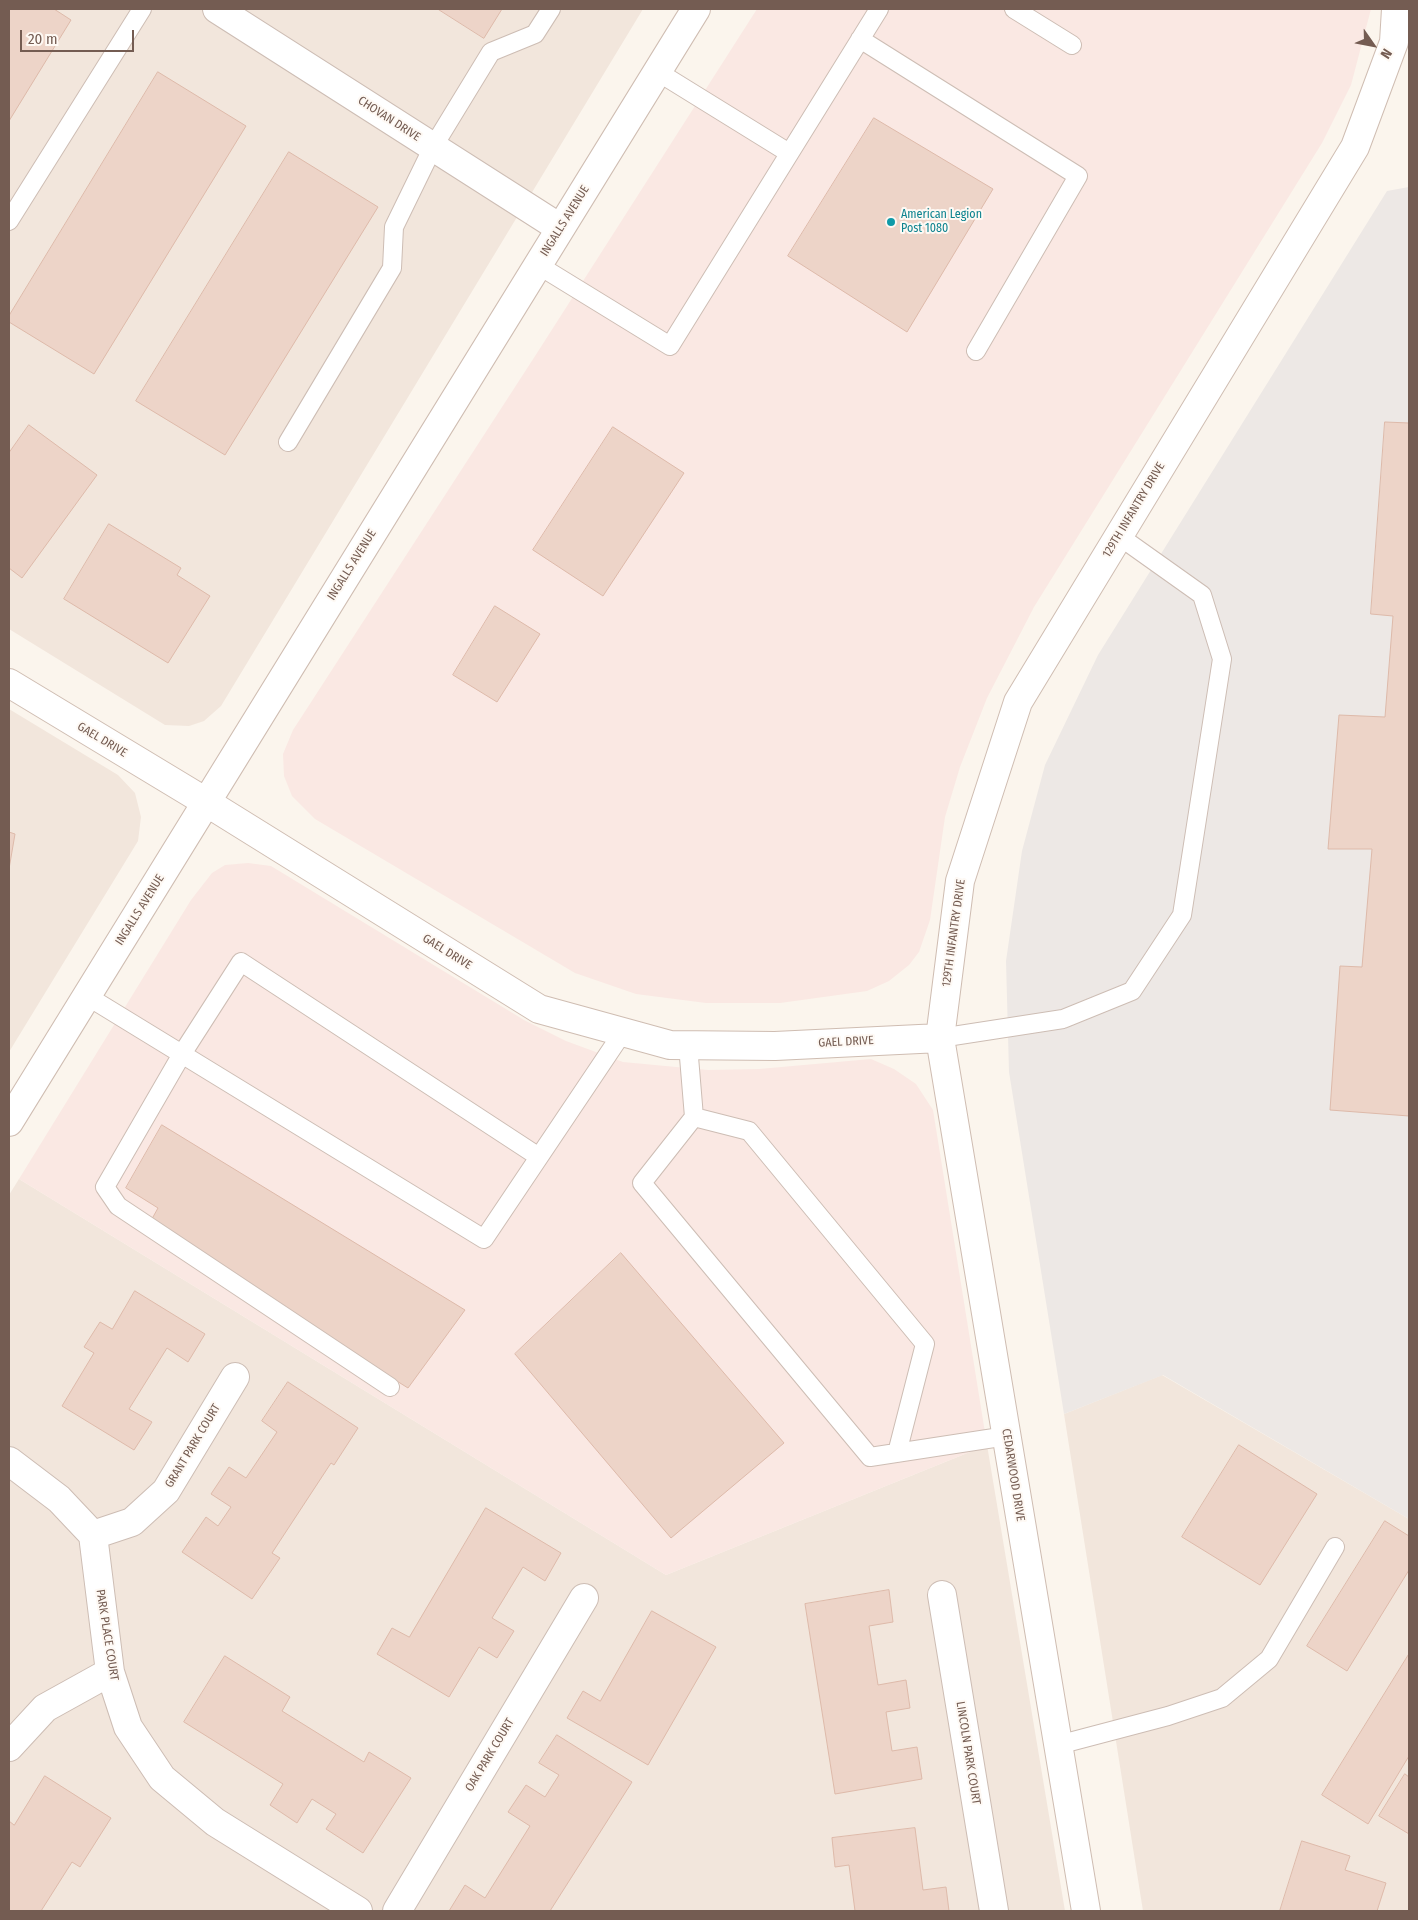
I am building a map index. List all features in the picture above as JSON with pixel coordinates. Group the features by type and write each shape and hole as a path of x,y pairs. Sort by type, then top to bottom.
{"street":[{"name":"CHOVAN DRIVE","path":"217,9 560,228"},
{"name":"INGALLS AVENUE","path":"9,1122 696,9"},
{"name":"129TH INFANTRY DRIVE","path":"940,1038 960,881 1018,702 1355,147 1394,42 1396,9"},
{"name":"GAEL DRIVE","path":"9,683 206,802 539,1009 670,1045 775,1046 940,1038"},
{"name":"CEDARWOOD DRIVE","path":"940,1038 1086,1911"},
{"name":"GRANT PARK COURT","path":"93,1535 132,1522 166,1491 235,1377"},
{"path":"9,1462 59,1499 93,1535"},
{"name":"PARK PLACE COURT","path":"93,1535 110,1672 128,1727 162,1778 215,1822 358,1911"},
{"name":"LINCOLN PARK COURT","path":"942,1595 994,1911"},
{"name":"OAK PARK COURT","path":"397,1911 584,1598"},
{"path":"9,1747 45,1708 110,1672"}],"lane":[{"path":"9,221 142,9"},
{"path":"288,442 392,268 394,227 433,147 491,52 535,34 551,9"},
{"path":"538,265 670,346 879,9"},
{"path":"1014,9 1072,45"},
{"path":"860,39 1078,176 976,351"},
{"path":"658,72 789,153"},
{"path":"940,1038 1063,1019 1132,991 1182,915 1222,659 1202,595 1119,536"},
{"path":"390,1387 118,1206 105,1187 182,1054 241,962 539,1157"},
{"path":"87,996 484,1239 623,1032"},
{"path":"688,1045 694,1117 642,1183 870,1457 1007,1436"},
{"path":"694,1117 749,1131 925,1344 897,1453"},
{"path":"1058,1744 1168,1716 1222,1698 1269,1659 1335,1547"}],"shaded area":[{"path":"9,9 643,9 221,706 204,721 189,726 165,725 9,629"},
{"path":"757,9 1371,9 1351,85 1322,143 1034,607 987,698 960,767 945,817 930,920 919,952 909,965 889,981 867,991 780,1003 706,1003 636,994 575,973 315,819 292,796 284,776 283,754 293,730"},
{"path":"1409,187 1409,1519 1163,1375 1064,1414 1009,1072 1006,961 1022,851 1045,765 1098,655 1387,191"},
{"path":"9,709 118,775 135,793 141,817 138,841 9,1052"},
{"path":"248,863 271,866 524,1020 566,1041 623,1062 708,1070 759,1069 871,1059 894,1069 916,1084 933,1110 987,1445 666,1575 19,1179 191,900 212,873 225,865"},
{"path":"19,1179 666,1575 987,1445 1065,1911 9,1911 9,1195"},
{"path":"1162,1375 1409,1519 1409,1911 1143,1911 1064,1414"}],"building":[{"path":"9,9 54,9 71,20 9,121"},
{"path":"438,9 502,9 484,38"},
{"path":"158,72 246,126 94,374 9,322 9,316"},
{"name":"American Legion Post 1080","path":"874,118 993,189 907,332 788,256"},
{"path":"289,152 378,207 225,455 136,401"},
{"path":"1385,422 1409,423 1409,1116 1330,1110 1340,966 1362,967 1372,849 1328,849 1339,715 1385,717 1393,616 1371,614"},
{"path":"29,425 97,475 22,578 9,568 9,453"},
{"path":"613,427 684,473 603,596 533,550"},
{"path":"109,524 181,568 177,575 210,596 168,663 64,599"},
{"path":"495,606 540,634 497,702 453,675"},
{"path":"9,832 15,834 9,869"},
{"path":"162,1125 465,1310 408,1388 148,1226 158,1208 126,1188"},
{"path":"621,1253 784,1443 671,1538 515,1354"},
{"path":"135,1291 205,1334 188,1362 167,1348 129,1409 152,1422 134,1450 62,1406 94,1353 84,1347 100,1322 112,1329"},
{"path":"288,1382 358,1428 334,1465 331,1463 272,1553 280,1558 252,1599 182,1552 206,1517 218,1526 231,1507 211,1494 229,1467 246,1478 277,1432 262,1421"},
{"path":"1239,1445 1317,1494 1260,1585 1182,1537"},
{"path":"486,1508 561,1553 545,1581 523,1567 492,1618 514,1631 497,1658 479,1647 449,1697 377,1654 392,1628 409,1637"},
{"path":"1385,1521 1409,1536 1409,1570 1347,1671 1307,1646"},
{"path":"889,1590 893,1622 869,1626 878,1685 906,1680 910,1708 886,1712 892,1751 917,1747 922,1779 835,1794 805,1604"},
{"path":"652,1611 716,1647 648,1765 567,1718 583,1691 600,1701"},
{"path":"1409,1654 1409,1756 1368,1824 1322,1795"},
{"path":"225,1656 290,1697 282,1711 364,1762 369,1752 411,1778 363,1853 326,1829 336,1814 312,1799 297,1823 270,1805 283,1784 184,1722"},
{"path":"557,1735 632,1782 550,1911 449,1911 465,1885 485,1898 530,1826 508,1812 526,1785 545,1797 559,1775 539,1763"},
{"path":"1405,1774 1409,1777 1409,1834 1379,1816"},
{"path":"45,1776 111,1818 80,1867 72,1862 41,1911 9,1911 9,1821 14,1825"},
{"path":"915,1828 923,1890 946,1887 949,1911 855,1911 849,1865 835,1867 832,1838"},
{"path":"1302,1841 1350,1856 1345,1870 1386,1883 1377,1911 1280,1911"}],"place":[{"name":"American Legion Post 1080","path":"891,222"}]}
